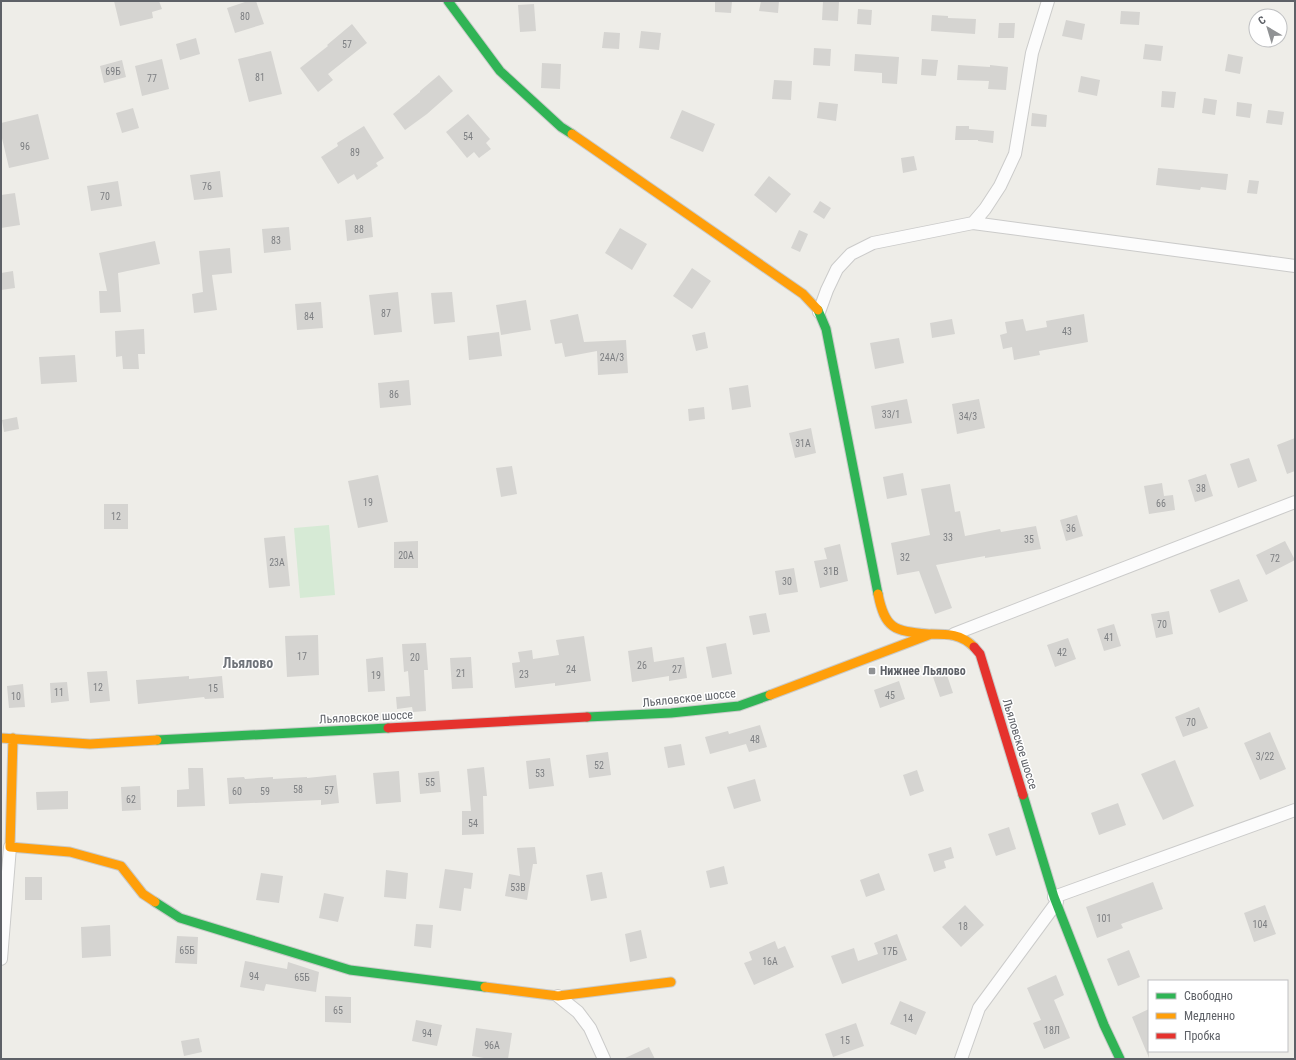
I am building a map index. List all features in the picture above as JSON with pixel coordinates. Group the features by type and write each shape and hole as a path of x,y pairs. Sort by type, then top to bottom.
{"street":[{"path":"448,1 500,71 561,127 803,294 819,312 826,329 840,394 881,611 890,625 906,632 931,634"},
{"path":"973,223 986,209 1000,186 1015,154 1032,53 1048,1"},
{"path":"819,312 837,269 851,254 873,243 973,223 1295,266"},
{"path":"954,634 1295,502"},
{"name":"Льяловское шоссе","path":"1,738 90,744 671,713 738,706 931,634 954,634 971,642 980,654 1056,899 1104,1025 1120,1059"},
{"path":"1,959 10,846 13,738"},
{"path":"961,1059 979,1008 1056,899 1295,810"},
{"path":"10,846 70,852 121,866 143,894 180,918 350,970 558,996 671,982"},
{"path":"558,996 578,1012 590,1028 604,1059"}],"green space":[{"path":"329,525 335,595 300,598 294,528"}],"building":[{"path":"114,1 159,1 162,9 152,12 153,18 120,26"},
{"path":"248,1 256,1 264,24 235,33 227,8"},
{"path":"715,1 732,1 731,13 715,12"},
{"path":"761,1 779,1 778,13 759,11"},
{"path":"823,1 839,2 838,21 822,20"},
{"path":"534,4 536,31 520,32 518,5"},
{"path":"858,9 872,10 871,25 857,24"},
{"path":"1121,11 1140,12 1139,25 1120,24"},
{"path":"932,15 948,16 948,18 976,19 975,34 931,31"},
{"path":"1066,20 1085,24 1082,40 1062,36"},
{"path":"999,23 1015,23 1014,38 998,38"},
{"path":"352,24 367,43 328,74 333,80 318,92 300,68 328,46 327,45"},
{"path":"641,31 661,33 659,50 639,48"},
{"path":"604,32 620,33 619,49 602,48"},
{"path":"196,38 200,54 180,60 176,44"},
{"path":"1145,44 1163,46 1161,61 1143,59"},
{"path":"814,48 831,49 830,66 813,65"},
{"path":"271,51 282,94 249,102 238,59"},
{"path":"855,54 899,57 897,84 882,83 882,73 854,71"},
{"path":"1228,54 1243,57 1240,74 1225,71"},
{"path":"162,59 169,89 142,96 135,66"},
{"path":"922,59 938,60 936,76 921,75"},
{"path":"122,60 126,77 104,83 100,66"},
{"path":"542,63 561,64 560,89 541,88"},
{"path":"958,65 990,67 990,65 1008,67 1006,90 988,89 989,81 957,80"},
{"path":"439,75 453,91 427,114 405,130 393,114"},
{"path":"1081,76 1100,80 1097,96 1078,92"},
{"path":"774,80 792,81 791,100 772,99"},
{"path":"1162,91 1176,92 1174,108 1161,107"},
{"path":"1204,98 1217,100 1215,115 1202,113"},
{"path":"819,102 838,104 836,121 817,118"},
{"path":"1237,102 1252,104 1250,118 1236,116"},
{"path":"133,108 139,128 122,133 116,113"},
{"path":"682,110 715,124 703,152 670,138"},
{"path":"1268,110 1284,112 1282,125 1266,123"},
{"path":"1032,113 1047,115 1046,127 1031,126"},
{"path":"38,114 49,159 9,168 1,134 1,123"},
{"path":"468,114 490,139 486,143 491,149 479,158 474,152 467,158 446,132"},
{"path":"364,126 384,158 376,163 378,166 357,180 354,174 338,184 321,157 338,146 337,143"},
{"path":"956,126 969,126 969,129 994,131 993,143 978,140 955,140"},
{"path":"914,156 917,170 903,173 901,158"},
{"path":"1158,168 1228,174 1226,190 1201,187 1200,190 1156,185"},
{"path":"220,171 223,197 194,200 190,175"},
{"path":"769,176 791,194 776,213 754,195"},
{"path":"1249,180 1259,181 1257,194 1247,193"},
{"path":"118,181 122,206 91,211 87,186"},
{"path":"15,193 20,225 1,228 1,195"},
{"path":"820,201 831,208 824,219 813,212"},
{"path":"371,217 373,237 347,241 345,220"},
{"path":"289,227 291,250 264,253 262,229"},
{"path":"620,228 647,244 632,270 605,253"},
{"path":"799,230 808,234 800,252 791,248"},
{"path":"155,241 160,264 118,273 121,312 100,313 99,291 107,291 99,253"},
{"path":"230,248 232,273 212,275 217,310 194,313 192,294 203,292 199,251"},
{"path":"692,268 711,281 692,309 673,296"},
{"path":"13,271 15,288 1,290 1,273"},
{"path":"398,292 402,332 374,335 369,295"},
{"path":"452,292 455,322 434,324 431,293"},
{"path":"526,300 531,330 501,335 496,305"},
{"path":"321,302 323,328 297,330 295,304"},
{"path":"578,314 584,342 626,340 628,373 598,375 597,351 565,357 562,343 555,344 550,320"},
{"path":"1084,314 1088,342 1039,351 1040,355 1014,360 1012,347 1003,349 1000,335 1007,333 1005,322 1023,319 1026,331 1047,327 1046,321"},
{"path":"952,319 955,334 932,338 930,323"},
{"path":"144,329 145,354 138,354 139,369 123,369 122,356 116,357 115,331"},
{"path":"499,332 502,356 469,360 467,336"},
{"path":"705,332 708,348 696,351 692,335"},
{"path":"899,338 904,363 875,369 870,343"},
{"path":"75,355 77,382 41,384 39,357"},
{"path":"409,380 411,405 380,408 378,383"},
{"path":"748,385 751,407 732,410 729,388"},
{"path":"907,399 912,423 875,429 871,406"},
{"path":"979,399 985,428 957,434 952,404"},
{"path":"704,407 705,419 689,421 688,409"},
{"path":"17,417 19,429 4,432 2,420"},
{"path":"811,428 816,453 795,458 789,433"},
{"path":"1295,438 1295,471 1287,474 1277,445"},
{"path":"1249,458 1257,481 1238,488 1230,464"},
{"path":"512,466 517,494 501,497 496,468"},
{"path":"903,473 907,495 887,499 883,477"},
{"path":"1206,474 1213,496 1195,502 1188,480"},
{"path":"378,475 388,522 358,528 348,481"},
{"path":"1162,483 1164,496 1173,495 1175,510 1149,514 1144,486"},
{"path":"950,484 955,512 960,511 965,536 1000,529 1001,532 1036,526 1041,549 985,558 985,556 936,565 952,608 935,614 919,571 897,575 891,543 930,535 921,489"},
{"path":"104,504 128,504 128,529 104,529"},
{"path":"1077,515 1083,536 1066,541 1060,520"},
{"path":"285,536 290,586 269,588 264,538"},
{"path":"418,541 418,568 394,568 394,542"},
{"path":"1285,541 1295,560 1266,575 1256,555"},
{"path":"840,544 848,581 820,588 814,561 827,559 824,548"},
{"path":"794,568 798,592 779,595 775,571"},
{"path":"1239,579 1248,601 1219,613 1210,590"},
{"path":"1169,611 1173,634 1156,638 1151,614"},
{"path":"766,613 770,632 753,635 749,616"},
{"path":"1114,624 1121,646 1104,651 1097,629"},
{"path":"318,635 319,675 287,677 285,636"},
{"path":"584,636 591,681 555,686 555,683 515,688 512,663 520,662 518,652 532,650 533,659 559,655 556,640"},
{"path":"1068,638 1076,659 1055,667 1047,645"},
{"path":"426,643 428,670 424,670 426,711 413,712 412,707 397,709 396,697 410,696 408,671 404,672 402,644"},
{"path":"726,643 732,674 712,678 706,647"},
{"path":"652,647 654,662 684,657 687,678 669,681 669,676 632,682 628,651"},
{"path":"383,657 385,691 368,692 366,659"},
{"path":"471,657 473,688 452,689 450,658"},
{"path":"107,671 110,701 90,703 87,672"},
{"path":"946,672 953,693 940,697 933,677"},
{"path":"189,676 189,679 222,676 224,698 205,699 204,697 138,704 136,680"},
{"path":"899,681 905,699 880,708 874,690"},
{"path":"67,682 69,701 51,703 50,683"},
{"path":"23,684 25,707 9,708 7,686"},
{"path":"1199,707 1208,728 1183,737 1175,717"},
{"path":"760,725 767,747 749,752 746,744 710,754 705,737 728,731 729,734"},
{"path":"1270,732 1286,769 1260,780 1244,743"},
{"path":"681,744 685,765 668,768 664,747"},
{"path":"608,752 611,775 589,778 586,755"},
{"path":"550,758 554,786 529,789 526,761"},
{"path":"1175,760 1194,806 1163,820 1141,774"},
{"path":"484,767 487,796 483,796 484,834 462,835 462,811 471,811 467,769"},
{"path":"188,768 203,768 205,806 177,807 177,790 189,789"},
{"path":"917,770 924,791 910,796 903,775"},
{"path":"399,771 401,802 376,804 373,773"},
{"path":"439,771 441,792 420,794 418,773"},
{"path":"336,775 339,803 321,805 321,800 229,804 227,778 244,777 245,779 273,777 273,779"},
{"path":"755,779 761,801 734,809 727,787"},
{"path":"140,786 141,810 122,811 121,787"},
{"path":"68,791 68,809 37,810 36,792"},
{"path":"1118,803 1126,825 1099,835 1091,813"},
{"path":"1009,827 1016,849 996,856 988,834"},
{"path":"535,847 537,864 533,864 527,900 505,896 509,874 520,876 517,848"},
{"path":"951,847 954,858 944,861 946,868 934,872 928,854"},
{"path":"724,866 728,884 710,888 706,871"},
{"path":"445,869 473,873 471,889 464,888 461,911 439,908"},
{"path":"386,870 408,873 406,899 384,897"},
{"path":"602,872 607,898 591,901 586,875"},
{"path":"261,873 283,876 279,903 256,900"},
{"path":"879,873 885,890 866,897 860,880"},
{"path":"25,877 42,877 42,900 25,900"},
{"path":"1153,882 1163,909 1121,924 1123,928 1097,938 1086,907"},
{"path":"324,893 344,897 338,922 319,918"},
{"path":"965,905 984,925 961,947 942,927"},
{"path":"1265,905 1276,934 1254,942 1244,913"},
{"path":"416,924 433,925 431,948 414,946"},
{"path":"110,925 111,956 82,958 81,927"},
{"path":"641,930 647,958 630,962 625,934"},
{"path":"897,934 907,960 842,984 831,956 854,948 858,961 878,954 874,943"},
{"path":"177,936 198,937 197,964 175,963"},
{"path":"775,941 778,949 785,946 794,967 754,985 744,963 752,960 749,952"},
{"path":"1129,950 1140,977 1118,986 1107,959"},
{"path":"245,961 287,969 288,962 319,972 316,992 266,984 264,991 240,987"},
{"path":"1056,975 1064,995 1054,1000 1070,1038 1044,1049 1033,1023 1041,1020 1027,988"},
{"path":"325,996 351,997 351,1023 325,1022"},
{"path":"900,1001 926,1012 916,1035 890,1024"},
{"path":"1148,1009 1149,1058 1132,1017"},
{"path":"416,1020 442,1025 437,1046 412,1041"},
{"path":"856,1023 864,1046 833,1057 825,1034"},
{"path":"476,1028 512,1033 508,1059 490,1059 472,1056"},
{"path":"199,1038 202,1052 184,1056 181,1041"},
{"path":"649,1047 655,1059 623,1059"}],"traffic: fast":[{"path":"448,1 500,71 561,127 572,134"},
{"path":"818,310 826,329 878,594"},
{"path":"587,717 671,713 739,706 770,695"},
{"path":"157,740 388,728"},
{"path":"1023,795 1054,897 1104,1025 1120,1059"},
{"path":"155,902 180,918 350,970 485,987"}],"traffic: slow":[{"path":"572,134 803,294 818,310"},
{"path":"878,594 884,615 893,626 907,631 928,634"},
{"path":"770,695 931,634 959,637 974,647"},
{"path":"1,738 90,744 157,740"},
{"path":"13,738 10,847 70,852 121,866 143,894 155,902"},
{"path":"485,987 558,996 671,982"}],"traffic: jam":[{"path":"974,647 980,654 1023,795"},
{"path":"388,728 587,717"}],"place":[{"name":"Нижнее Льялово","path":"872,671"}],"district":[{"name":"Льялово","path":"248,663"}]}
